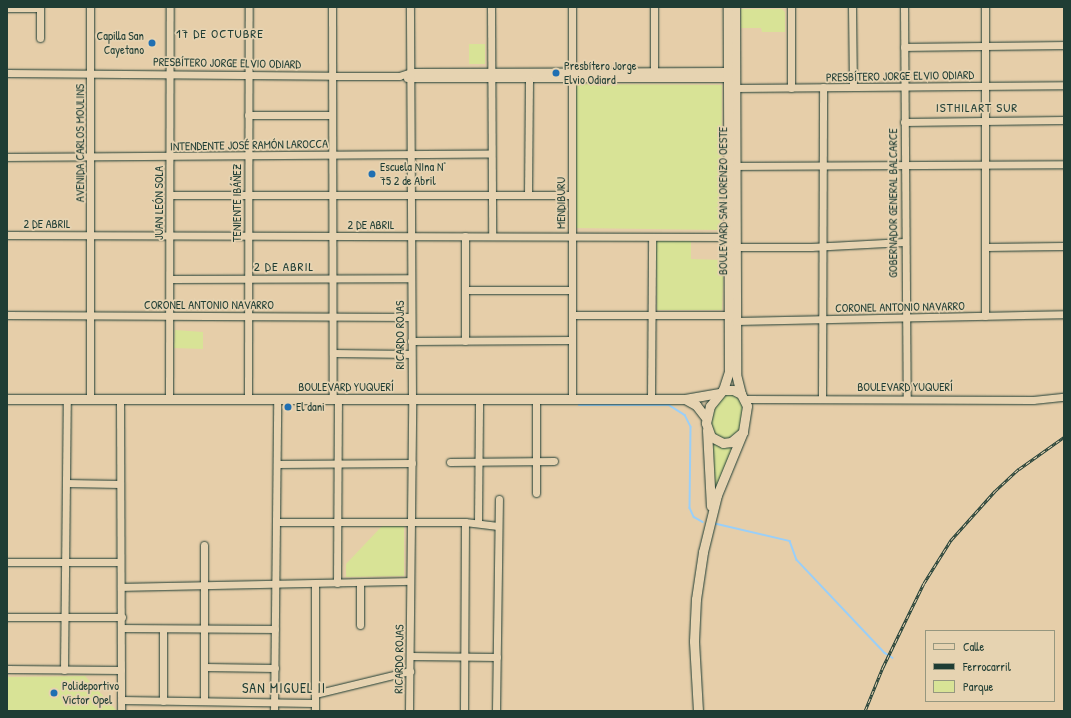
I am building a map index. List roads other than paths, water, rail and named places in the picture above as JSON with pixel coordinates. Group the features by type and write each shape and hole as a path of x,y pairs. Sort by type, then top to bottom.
{"main road":[{"name":"BOULEVARD SAN LORENZO OESTE","path":"721,392 729,372 732,318 731,75 728,7"},
{"name":"BOULEVARD SAN LORENZO OESTE","path":"732,166 735,88 731,75 735,7"},
{"name":"BOULEVARD SAN LORENZO OESTE","path":"732,318 736,374 743,397"},
{"name":"BOULEVARD YUQUERÍ","path":"7,399 685,399 721,392"},
{"path":"698,711 694,673 696,598 710,517 743,432 747,410 743,397 721,392 710,406 706,418 710,517"},
{"path":"685,399 696,405 706,418"},
{"path":"707,430 716,441 723,443 731,442 743,432"}],"street":[{"path":"7,8 40,7 40,38"},
{"name":"AVENIDA CARLOS MOULINS","path":"90,7 90,399"},
{"name":"JUAN LEÓN SOLA","path":"169,399 170,7"},
{"name":"TENIENTE IBÁÑEZ","path":"248,399 249,7"},
{"path":"332,7 332,316 338,463 337,583"},
{"name":"RICARDO ROJAS","path":"409,711 410,522 412,463 410,7"},
{"path":"491,7 492,236"},
{"name":"MENDIBURU","path":"572,7 572,398"},
{"path":"654,7 654,75"},
{"path":"791,7 791,88"},
{"path":"852,7 853,87"},
{"name":"GOBERNADOR GENERAL BALCARCE","path":"904,7 904,242 907,398"},
{"path":"985,7 985,316"},
{"path":"904,47 1064,45"},
{"name":"PRESBÍTERO JORGE ELVIO ODIARD","path":"7,73 170,73 411,76 492,75 571,71 654,75 731,75"},
{"name":"PRESBÍTERO JORGE ELVIO ODIARD","path":"492,75 529,80 571,80 654,75"},
{"path":"528,195 529,80"},
{"name":"PRESBÍTERO JORGE ELVIO ODIARD","path":"735,88 1064,85"},
{"path":"822,399 823,87"},
{"path":"248,115 332,115"},
{"path":"904,122 1064,120"},
{"name":"INTENDENTE JOSÉ RAMÓN LAROCCA","path":"7,157 411,156 491,154"},
{"path":"732,166 1064,164"},
{"path":"170,195 572,195"},
{"name":"2 DE ABRIL","path":"7,235 732,237"},
{"path":"464,236 465,341"},
{"path":"651,399 652,237"},
{"path":"732,247 822,246 904,242"},
{"path":"986,247 1064,246"},
{"path":"170,279 411,278"},
{"path":"465,290 571,290"},
{"name":"CORONEL ANTONIO NAVARRO","path":"572,315 651,315 822,320 1064,314"},
{"name":"CORONEL ANTONIO NAVARRO","path":"7,315 411,317"},
{"path":"411,341 572,340"},
{"path":"333,353 411,354"},
{"name":"BOULEVARD YUQUERÍ","path":"743,397 1032,400 1064,397"},
{"path":"64,670 67,399"},
{"path":"274,711 277,399"},
{"path":"478,523 479,399"},
{"path":"536,399 536,494"},
{"path":"120,400 120,562 122,617 121,711"},
{"path":"450,462 554,461"},
{"path":"277,464 412,463"},
{"path":"66,483 120,484"},
{"path":"496,711 499,499"},
{"path":"276,522 465,522 498,526"},
{"path":"464,711 465,522"},
{"path":"204,544 204,702"},
{"path":"7,562 120,562"},
{"path":"121,587 276,585 410,581"},
{"path":"360,583 360,625"},
{"path":"315,584 315,711"},
{"path":"7,617 122,617"},
{"path":"122,628 275,628"},
{"path":"163,629 163,701"},
{"path":"410,656 497,657"},
{"path":"204,667 275,668"},
{"path":"7,669 121,670"},
{"path":"314,694 410,671"},
{"path":"121,700 314,703"},
{"path":"244,711 245,702"}],"waterway":[{"path":"579,405 669,405 685,415 691,427 690,508 694,517 703,522"},
{"path":"713,523 790,541 797,560 885,653 893,658"}],"railway":[{"path":"865,711 883,667 924,583 951,540 995,491 1019,469 1064,437"}],"place":[{"name":"Capilla San Cayetano","path":"152,43"},
{"name":"Presbítero Jorge Elvio Odiard","path":"556,73"},
{"name":"Escuela NIna N° 75 2 de Abril","path":"372,174"},
{"name":"El dani","path":"288,407"},
{"name":"Polideportivo Victor Opel","path":"54,693"}],"district":[{"name":"17 DE OCTUBRE","path":"220,33"},
{"name":"ISTHILART SUR","path":"977,107"},
{"name":"2 DE ABRIL","path":"284,266"},
{"name":"SAN MIGUEL II","path":"284,688"}]}
